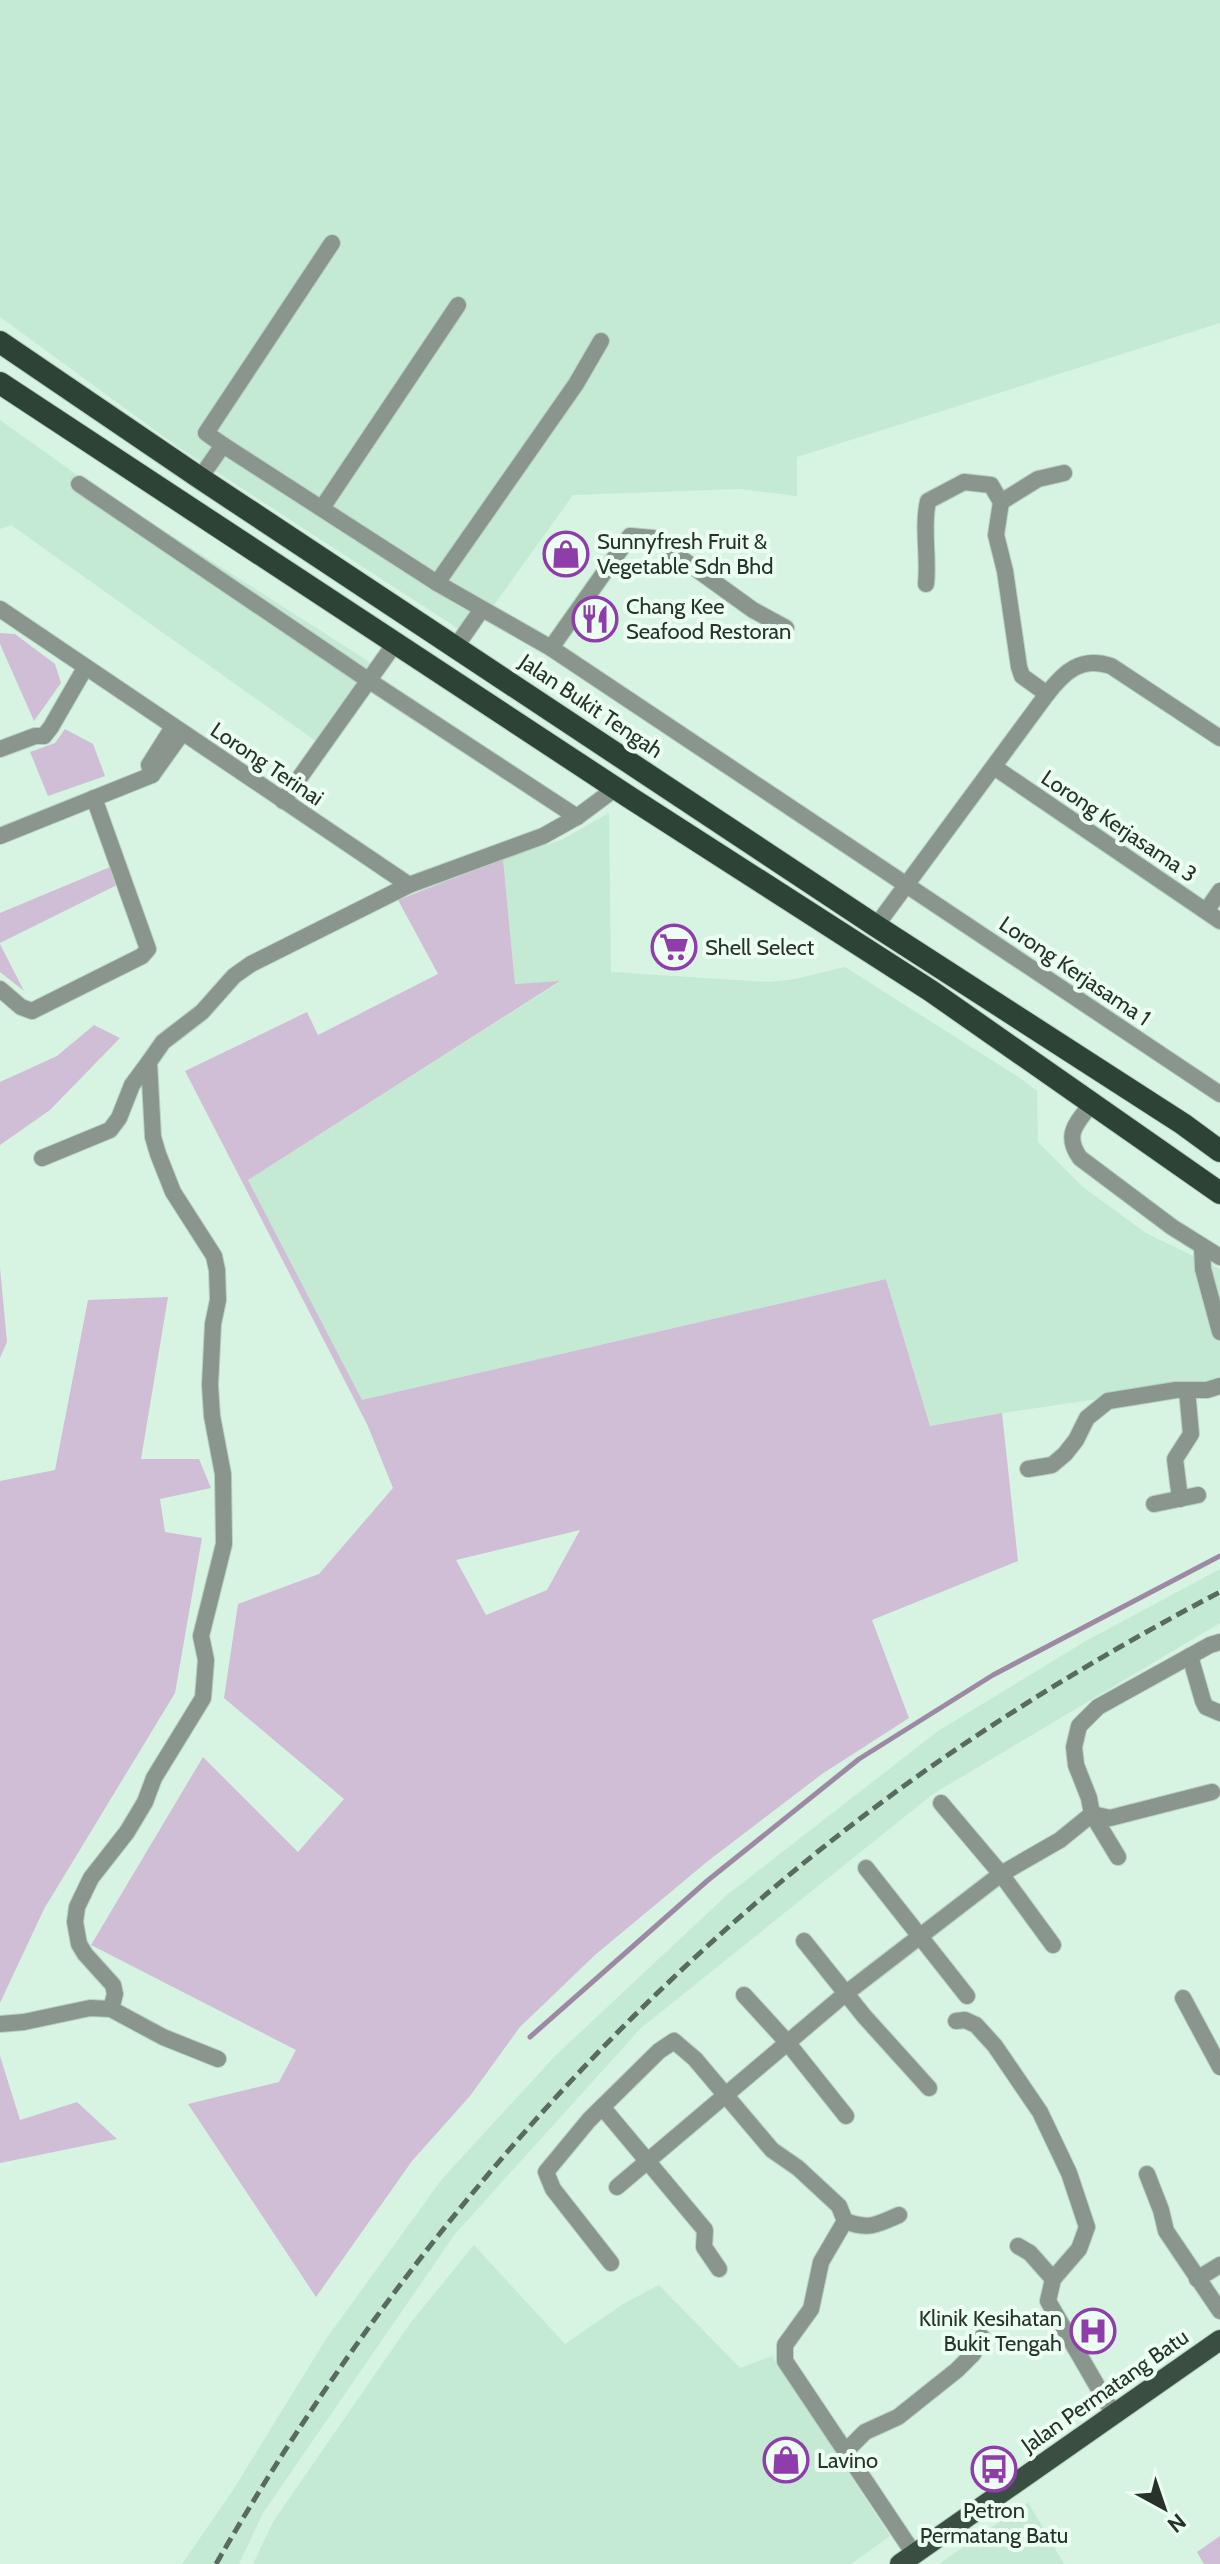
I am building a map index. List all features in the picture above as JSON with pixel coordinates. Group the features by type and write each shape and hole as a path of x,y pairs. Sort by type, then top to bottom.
{"highway":[{"name":"Jalan Bukit Tengah","path":"0,342 455,648 1183,1124"},
{"path":"0,383 931,991 1220,1193"},
{"path":"1119,1122 1220,1210"},
{"path":"1183,1124 1220,1142"},
{"path":"1183,1124 1220,1151"}],"main road":[{"name":"Jalan Permatang Batu","path":"907,2559 1220,2340"}],"street":[{"path":"200,478 223,445 206,433 332,243"},
{"path":"322,508 458,305"},
{"path":"437,583 576,384 601,341"},
{"name":"Lorong Kerjasama 1","path":"223,445 437,583 551,648 1220,1094"},
{"path":"1001,502 1038,479 1064,473"},
{"path":"926,584 928,549 924,520 928,501 964,482 991,485 1001,502 996,535 1005,571 1019,667 1022,676 1047,694"},
{"path":"79,484 577,817"},
{"path":"551,648 630,536 653,538 753,610 786,628"},
{"name":"Lorong Terinai","path":"0,609 409,885"},
{"path":"455,648 482,609"},
{"path":"283,801 396,642"},
{"path":"876,926 1068,670 1092,662 1111,666 1220,738"},
{"path":"0,749 35,736 44,736 85,668"},
{"path":"0,836 152,775 177,730"},
{"name":"Lorong Kerjasama 3","path":"994,767 1213,916"},
{"path":"42,1158 110,1130 119,1118 132,1085 163,1042 202,1012 242,970 285,945 409,885 543,836 577,817 616,788"},
{"path":"0,989 21,1007 32,1011 142,956 148,949 94,798"},
{"path":"1213,916 1220,891"},
{"path":"111,2009 115,1994 113,1985 79,1944 75,1922 77,1907 91,1878 133,1822 154,1778 203,1698 206,1660 201,1636 224,1544 223,1474 212,1416 210,1385 213,1324 218,1300 217,1270 214,1256 173,1192 158,1154 153,1137 149,1062"},
{"path":"1092,1103 1072,1130 1073,1148 1080,1158 1220,1257"},
{"path":"1202,1247 1203,1269 1220,1332"},
{"path":"1028,1469 1052,1465 1065,1454 1087,1418 1108,1401 1220,1386"},
{"path":"1180,1499 1175,1459 1191,1434 1187,1390"},
{"path":"1154,1504 1198,1495"},
{"path":"1118,1857 1092,1814 1076,1765 1074,1747 1079,1726 1098,1707 1220,1642"},
{"path":"1190,1656 1206,1707 1220,1713"},
{"path":"1092,1814 1110,1818 1212,1792"},
{"path":"941,1803 1001,1874 1053,1945"},
{"path":"617,2187 845,1994 1001,1874 1060,1840 1092,1814"},
{"path":"866,1868 967,1996"},
{"path":"804,1941 845,1994 929,2088"},
{"path":"744,1995 787,2042 846,2116"},
{"path":"1183,1998 1220,2067"},
{"path":"0,2024 90,2008 111,2009 163,2037 218,2059"},
{"path":"956,2021 965,2020 976,2025 995,2046 1040,2112 1069,2173 1087,2227 1079,2249 1053,2279 1048,2301 1114,2415"},
{"path":"611,2263 553,2189 546,2172 589,2120 659,2051 674,2041 695,2059 772,2150 798,2168 839,2206 845,2221 861,2227 879,2224 899,2215"},
{"path":"603,2108 705,2230 704,2247 719,2269"},
{"path":"1147,2174 1166,2231 1220,2311"},
{"path":"845,2221 821,2262 811,2309 785,2345 785,2361 846,2451 907,2559"},
{"path":"1018,2246 1030,2253 1053,2279"},
{"path":"1197,2279 1220,2265"},
{"path":"846,2451 865,2432 898,2417 957,2370 973,2354 982,2337"}],"shaded area":[{"path":"0,0 1220,0 1220,323 797,457 797,496 739,489 573,495 471,637 178,447 0,317"},
{"path":"0,420 80,477 382,670 327,749 11,525 0,529"},
{"path":"0,633 15,634 55,664 61,683 34,721 0,644"},
{"path":"65,729 93,744 105,776 48,796 30,752 55,743"},
{"path":"609,813 611,972 769,982 845,967 1020,1078 1037,1091 1038,1142 1083,1187 1146,1233 1220,1269 1220,1381 930,1426 886,1279 362,1401 248,1180 558,983 515,984 503,859 561,840"},
{"path":"503,859 515,984 560,981 248,1180 362,1400 886,1279 930,1426 1002,1413 1018,1561 872,1620 909,1718 822,1774 708,1861 595,1955 520,2027 470,2096 412,2161 316,2297 188,2104 279,2082 296,2050 91,1945 203,1757 298,1852 344,1799 224,1698 238,1604 319,1574 393,1488 367,1424 185,1071 307,1012 318,1035 438,974 398,900","holes":["580,1530 547,1590 486,1615 456,1560"]},
{"path":"110,867 117,885 0,943 0,913"},
{"path":"0,944 24,991 0,972"},
{"path":"94,1025 120,1038 50,1110 0,1145 0,1082 57,1056"},
{"path":"0,1268 7,1342 0,1358"},
{"path":"168,1297 141,1459 199,1459 211,1488 160,1499 165,1532 202,1538 175,1693 44,1909 0,2003 0,1481 55,1470 88,1300"},
{"path":"1220,1569 1220,1623 933,1794 641,2028 455,2234 263,2513 239,2564 182,2564 233,2490 326,2339 442,2179 555,2056 727,1895 938,1731 1084,1642"},
{"path":"0,2056 20,2120 77,2102 117,2139 0,2163"},
{"path":"474,2245 565,2344 623,2304 659,2285 740,2368 772,2356 890,2536 851,2564 253,2564 273,2522 411,2322"},
{"path":"1028,2502 1064,2564 939,2564"},
{"path":"1220,2536 1220,2564 1204,2564 1197,2552"}],"waterway":[{"path":"530,2037 707,1881 859,1759 993,1675 1220,1556"}],"railway":[{"path":"216,2564 285,2450 360,2339 441,2233 526,2130 617,2033 714,1940 815,1854 922,1773 1068,1678 1220,1592"}],"place":[{"name":"Sunnyfresh Fruit & Vegetable Sdn Bhd","path":"566,554"},
{"name":"Chang Kee Seafood Restoran","path":"595,619"},
{"name":"Shell Select","path":"674,947"},
{"name":"Klinik Kesihatan Bukit Tengah","path":"1093,2331"},
{"name":"Lavino","path":"786,2460"},
{"name":"Petron Permatang Batu","path":"994,2469"}]}
